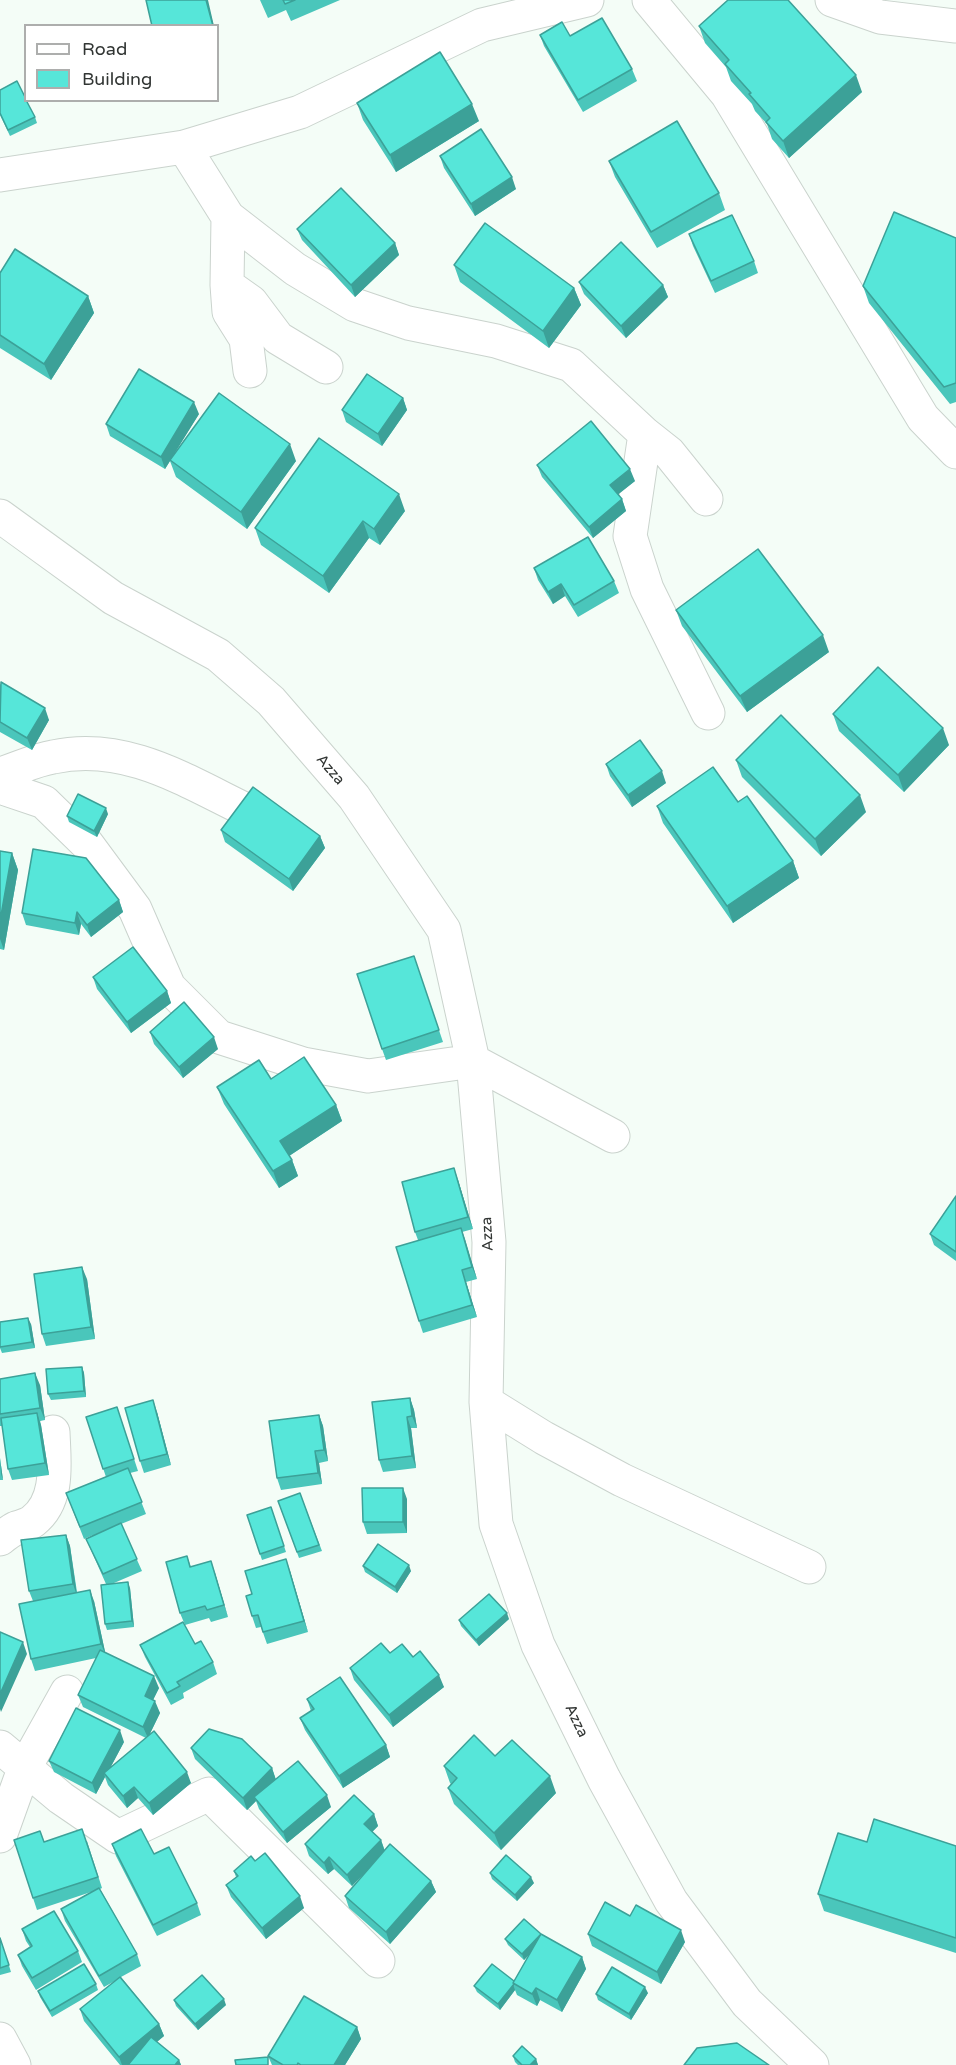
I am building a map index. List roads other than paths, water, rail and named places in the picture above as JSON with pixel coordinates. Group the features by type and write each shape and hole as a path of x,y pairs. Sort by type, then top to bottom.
{"street":[{"path":"0,175 184,147 300,112 482,25 587,0"},
{"path":"650,0 727,94 923,418 956,452"},
{"path":"832,0 880,17 956,26"},
{"path":"184,147 228,217 295,269 355,305 408,323 496,341 571,365 645,434 669,453 706,499"},
{"path":"228,217 226,285 229,312 246,339 250,371"},
{"path":"226,285 251,302 278,338 326,367"},
{"path":"645,434 630,536 647,589 708,713"},
{"name":"Azza","path":"0,516 113,598 218,655 271,701 354,797 444,930 473,1061 489,1242 486,1402 496,1524 538,1645 604,1779 671,1901 747,2003 812,2065"},
{"path":"0,774 53,757 102,752 155,766 242,808"},
{"path":"0,787 44,802 87,844 135,909 169,987 219,1037 303,1064 368,1076 473,1061 613,1136"},
{"path":"486,1402 544,1438 622,1480 809,1567"},
{"path":"0,1539 15,1528 31,1522 42,1513 49,1501 54,1478 53,1432"},
{"path":"0,1836 24,1769 67,1692"},
{"path":"0,1747 61,1798 118,1837 209,1794 378,1961"},
{"path":"0,2039 14,2065"}]}
